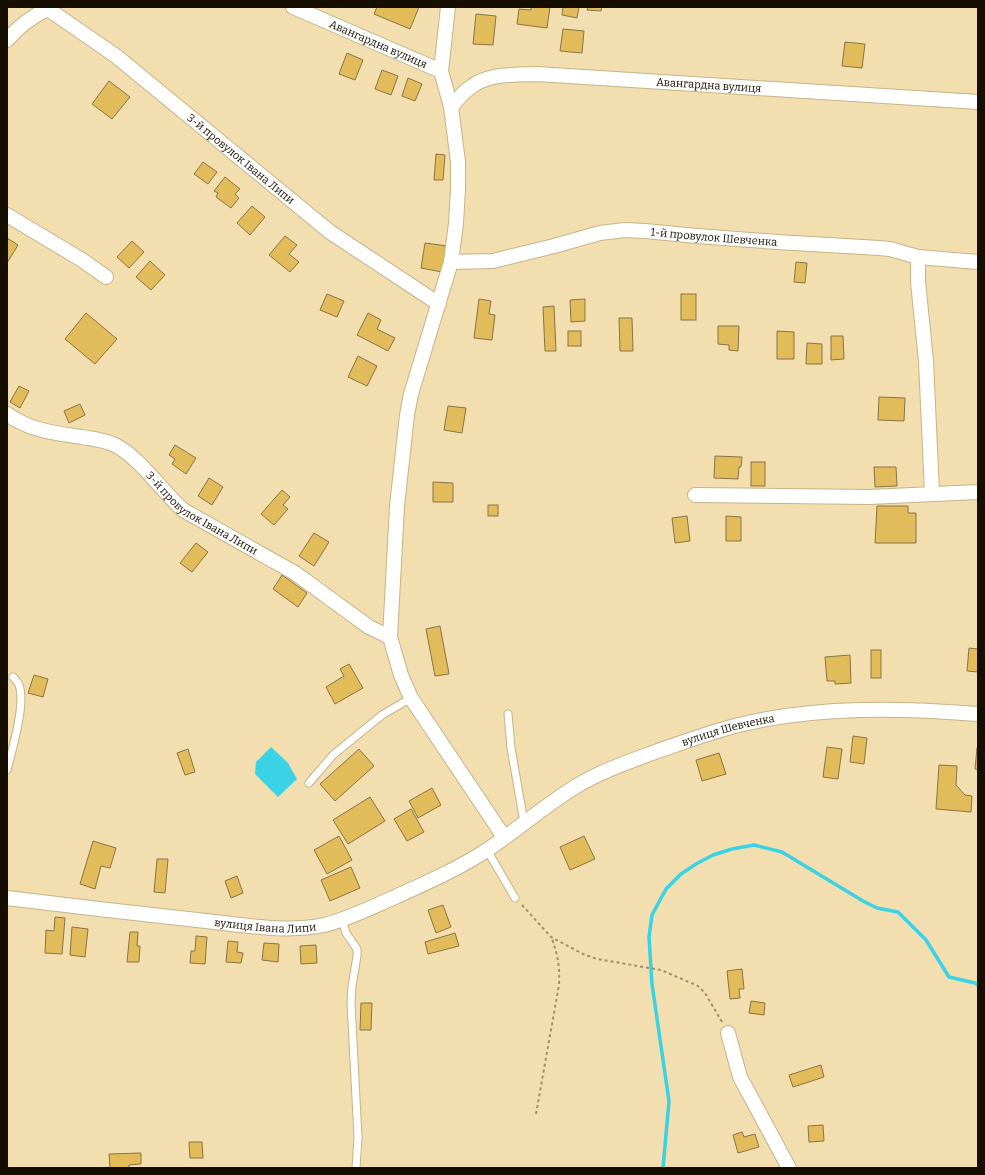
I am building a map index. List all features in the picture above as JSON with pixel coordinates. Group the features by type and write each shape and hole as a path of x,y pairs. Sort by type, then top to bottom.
{"street":[{"name":"Авангардна вулиця","path":"293,7 441,71"},
{"path":"448,7 441,71 451,107 458,162 456,224 451,262 411,394 407,415 397,506 390,637 401,675 411,698 504,837"},
{"name":"3-й провулок Івана Липи","path":"7,40 23,23 46,8 116,56 330,232 439,304"},
{"name":"Авангардна вулиця","path":"451,107 470,87 480,81 504,76 537,74 978,102"},
{"path":"7,215 82,260 106,278"},
{"name":"1-й провулок Шевченка","path":"451,262 493,261 600,233 625,230 763,241 879,248 890,249 918,257 978,262"},
{"path":"918,257 918,282 926,361 932,493"},
{"name":"3-й провулок Івана Липи","path":"7,414 16,420 42,431 104,441 114,445 139,464 169,498 184,510 295,573 369,628 390,637"},
{"path":"695,495 869,497 978,492"},
{"name":"вулиця Шевченка","path":"504,837 571,789 595,776 721,729 792,715 868,710 978,714"},
{"name":"вулиця Івана Липи","path":"7,898 264,927 313,927 342,920 423,884 487,850 504,837"},
{"path":"728,1032 740,1077 789,1168"}],"lane":[{"path":"7,770 18,725 21,694 19,684 13,677"},
{"path":"309,783 334,755 382,715 411,698"},
{"path":"508,714 511,748 524,822"},
{"path":"487,850 515,898"},
{"path":"342,920 346,933 357,949 351,1003 358,1137 356,1168"}],"path":[{"path":"515,898 552,938 583,954 628,965 661,970 698,986 705,993 728,1032"},
{"path":"536,1114 560,970 558,954 552,938"}],"water":[{"path":"271,747 288,763 297,779 278,797 255,774 256,762"}],"building":[{"path":"377,7 419,7 410,29 374,14"},
{"path":"531,7 550,7 547,28 517,24 519,9 531,10"},
{"path":"563,7 579,7 577,18 562,15"},
{"path":"588,7 602,7 601,11 587,10"},
{"path":"476,14 496,16 493,45 473,44"},
{"path":"563,29 584,31 582,53 560,51"},
{"path":"845,42 865,44 862,68 842,66"},
{"path":"347,53 363,60 355,80 339,74"},
{"path":"382,70 398,76 391,95 375,89"},
{"path":"408,78 422,84 415,101 402,96"},
{"path":"109,81 130,97 112,119 92,104"},
{"path":"436,154 445,155 443,180 434,180"},
{"path":"203,162 217,172 208,184 194,174"},
{"path":"225,177 240,189 235,194 239,198 231,208 216,197 218,193 214,191"},
{"path":"252,206 265,217 250,235 237,223"},
{"path":"285,236 297,245 289,254 299,262 290,272 269,255"},
{"path":"7,238 18,245 7,263"},
{"path":"132,241 144,252 129,268 117,257"},
{"path":"425,243 447,246 442,272 421,268"},
{"path":"150,261 165,275 151,290 136,277"},
{"path":"796,262 807,263 805,283 794,282"},
{"path":"327,294 344,301 337,317 320,310"},
{"path":"681,294 696,294 696,320 681,320"},
{"path":"479,299 491,301 489,314 495,315 492,340 474,338"},
{"path":"585,299 585,321 571,322 570,300"},
{"path":"554,306 556,351 545,351 543,307"},
{"path":"86,313 117,339 95,364 65,339"},
{"path":"368,313 381,320 377,329 395,338 388,351 357,335"},
{"path":"619,318 632,318 633,351 620,351"},
{"path":"718,326 739,326 738,351 729,350 729,345 718,344"},
{"path":"568,331 581,331 581,346 568,346"},
{"path":"777,331 794,332 794,359 777,359"},
{"path":"831,336 843,336 844,359 831,360"},
{"path":"807,343 822,344 822,364 806,364"},
{"path":"358,356 377,366 367,386 348,377"},
{"path":"19,386 29,391 20,408 10,402"},
{"path":"879,397 905,398 904,421 878,420"},
{"path":"80,404 85,415 69,423 64,411"},
{"path":"448,406 466,408 462,433 444,430"},
{"path":"175,445 196,458 186,474 172,464 175,459 169,455"},
{"path":"715,456 742,457 738,479 714,478"},
{"path":"751,462 765,462 765,486 751,486"},
{"path":"874,467 896,467 897,486 875,487"},
{"path":"209,478 223,487 212,505 198,496"},
{"path":"433,482 453,483 453,502 433,502"},
{"path":"282,490 290,497 283,505 288,509 274,525 261,514"},
{"path":"488,505 498,505 498,516 488,516"},
{"path":"877,506 908,506 908,513 916,513 916,543 875,543"},
{"path":"687,516 690,541 675,543 672,518"},
{"path":"726,516 741,517 741,541 726,541"},
{"path":"314,533 329,542 314,566 299,556"},
{"path":"196,543 208,552 192,572 180,563"},
{"path":"282,575 307,593 298,607 273,589"},
{"path":"440,626 449,674 435,676 426,629"},
{"path":"969,648 978,649 978,672 967,671"},
{"path":"871,650 881,650 881,678 871,678"},
{"path":"850,655 851,683 835,684 835,681 827,681 825,657"},
{"path":"349,664 363,688 335,704 326,687 344,676 340,669"},
{"path":"34,675 48,679 43,697 28,693"},
{"path":"853,736 867,738 864,764 850,762"},
{"path":"827,747 842,749 838,779 823,777"},
{"path":"978,748 978,770 975,769"},
{"path":"188,749 195,772 185,775 177,753"},
{"path":"359,749 374,766 335,801 320,784"},
{"path":"719,753 726,774 702,781 696,760"},
{"path":"939,765 957,766 956,785 965,795 972,796 971,812 936,809"},
{"path":"432,788 441,805 418,818 409,801"},
{"path":"370,797 385,821 348,844 333,820"},
{"path":"411,809 424,832 407,841 394,819"},
{"path":"339,836 352,860 327,874 314,850"},
{"path":"584,836 595,859 570,870 560,847"},
{"path":"93,841 116,848 110,868 101,866 95,889 80,884"},
{"path":"157,859 168,859 165,893 154,892"},
{"path":"351,867 360,888 330,901 321,880"},
{"path":"237,876 243,893 231,898 225,881"},
{"path":"443,905 451,927 436,933 428,910"},
{"path":"55,917 65,918 62,954 45,953 46,930 54,931"},
{"path":"72,927 88,929 85,957 70,955"},
{"path":"130,932 138,932 137,946 140,946 139,962 127,962"},
{"path":"455,933 459,946 428,954 425,942"},
{"path":"196,936 207,937 205,964 190,963 191,951 195,951"},
{"path":"228,941 238,942 237,952 243,953 241,963 226,962"},
{"path":"264,943 279,944 278,962 262,960"},
{"path":"316,945 317,963 301,964 300,946"},
{"path":"742,969 744,989 739,989 740,998 730,999 727,971"},
{"path":"751,1001 765,1003 764,1015 749,1013"},
{"path":"361,1003 372,1003 371,1030 360,1030"},
{"path":"821,1065 824,1077 793,1087 789,1075"},
{"path":"823,1125 824,1141 809,1142 808,1126"},
{"path":"742,1132 744,1137 755,1134 759,1147 738,1153 733,1135"},
{"path":"189,1142 202,1142 203,1158 190,1158"},
{"path":"141,1153 141,1164 129,1165 129,1168 110,1168 109,1154"}],"waterway":[{"path":"663,1168 669,1101 652,984 649,937 652,915 666,889 681,874 696,864 713,855 732,849 754,845 782,852 863,901 877,908 898,912 926,940 949,977 978,985"}]}
